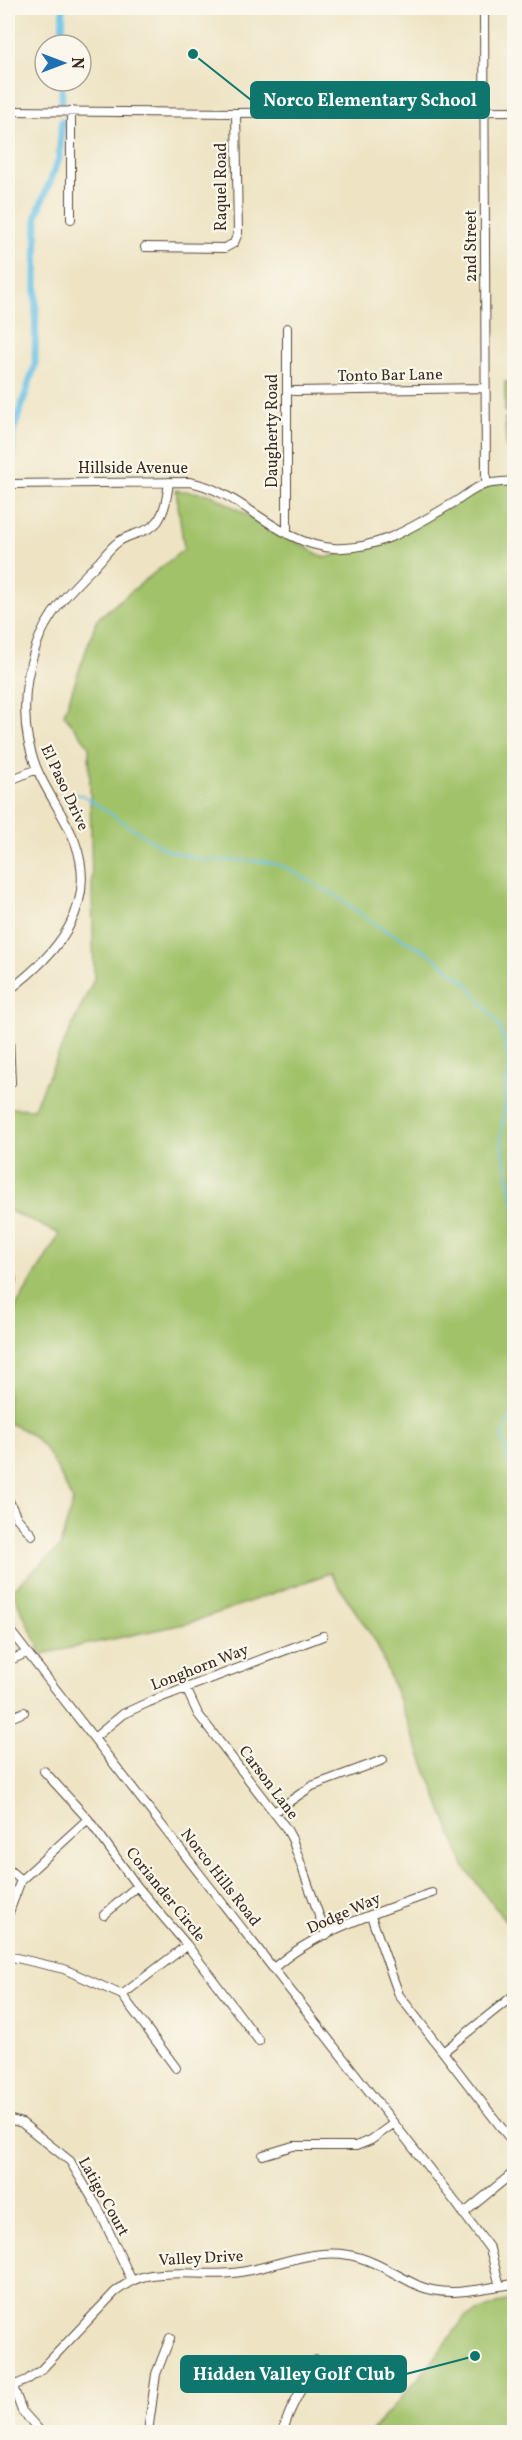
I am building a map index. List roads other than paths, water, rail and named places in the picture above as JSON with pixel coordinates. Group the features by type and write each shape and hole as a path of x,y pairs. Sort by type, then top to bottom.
{"street":[{"name":"2nd Street","path":"484,8 486,484"},
{"path":"8,111 236,113 514,111"},
{"path":"71,111 71,219"},
{"name":"Raquel Road","path":"145,247 225,248 234,243 238,233 236,113"},
{"name":"Daugherty Road","path":"287,328 287,534"},
{"name":"Tonto Bar Lane","path":"294,391 485,388"},
{"name":"Hillside Avenue","path":"8,484 189,482 206,484 287,534 311,545 334,548 375,544 399,535 486,484 514,481"},
{"name":"El Paso Drive","path":"8,991 38,967 68,930 76,910 81,887 81,864 75,843 37,769 30,750 25,708 29,668 35,647 54,611 77,583 119,541 156,523 164,509 169,482"},
{"path":"8,781 37,769"},
{"path":"8,1015 11,1083"},
{"path":"8,1259 12,1280 8,1299"},
{"path":"8,1499 17,1518 32,1535"},
{"name":"Norco Hills Road","path":"8,1628 490,2249 500,2286"},
{"name":"Longhorn Way","path":"94,1738 123,1714 322,1636"},
{"path":"8,1661 27,1653"},
{"name":"Carson Lane","path":"186,1688 198,1714 292,1839 326,1935"},
{"path":"8,1719 24,1712"},
{"path":"273,1812 312,1786 383,1760"},
{"name":"Coriander Circle","path":"44,1771 88,1819 137,1886 187,1945 259,2041"},
{"path":"8,1915 21,1880 88,1819"},
{"path":"8,1869 21,1880"},
{"path":"104,1915 137,1886"},
{"name":"Dodge Way","path":"273,1969 298,1950 326,1935 432,1893"},
{"path":"370,1916 399,1995 514,2144"},
{"path":"122,1995 187,1945"},
{"path":"8,1956 64,1969 122,1995 176,2068"},
{"path":"443,2052 514,1995"},
{"name":"Latigo Court","path":"9,2119 22,2123 70,2162 98,2208 132,2281"},
{"path":"262,2155 300,2145 356,2146 371,2140 393,2124"},
{"path":"463,2214 514,2172"},
{"name":"Valley Drive","path":"9,2388 40,2370 115,2292 144,2276 236,2273 316,2254 331,2254 364,2259 431,2289 447,2292 514,2284"},
{"path":"148,2433 156,2374 170,2338"},
{"path":"283,2433 295,2400 308,2382 316,2360"},
{"path":"8,2373 9,2388 22,2411 41,2433"}],"waterway":[{"path":"62,33 63,8"},
{"path":"62,93 62,103"},
{"path":"11,471 13,432 35,365 37,214 59,159 62,121"},
{"path":"71,794 82,795 166,850 205,860 261,861 283,866 338,897 381,928 427,952 466,982 500,1027 509,1062 501,1140 514,1206"},
{"path":"514,1407 502,1437 514,1484"}],"place":[{"name":"Norco Elementary School","path":"193,54"},
{"name":"Hidden Valley Golf Club","path":"475,2356"}]}
